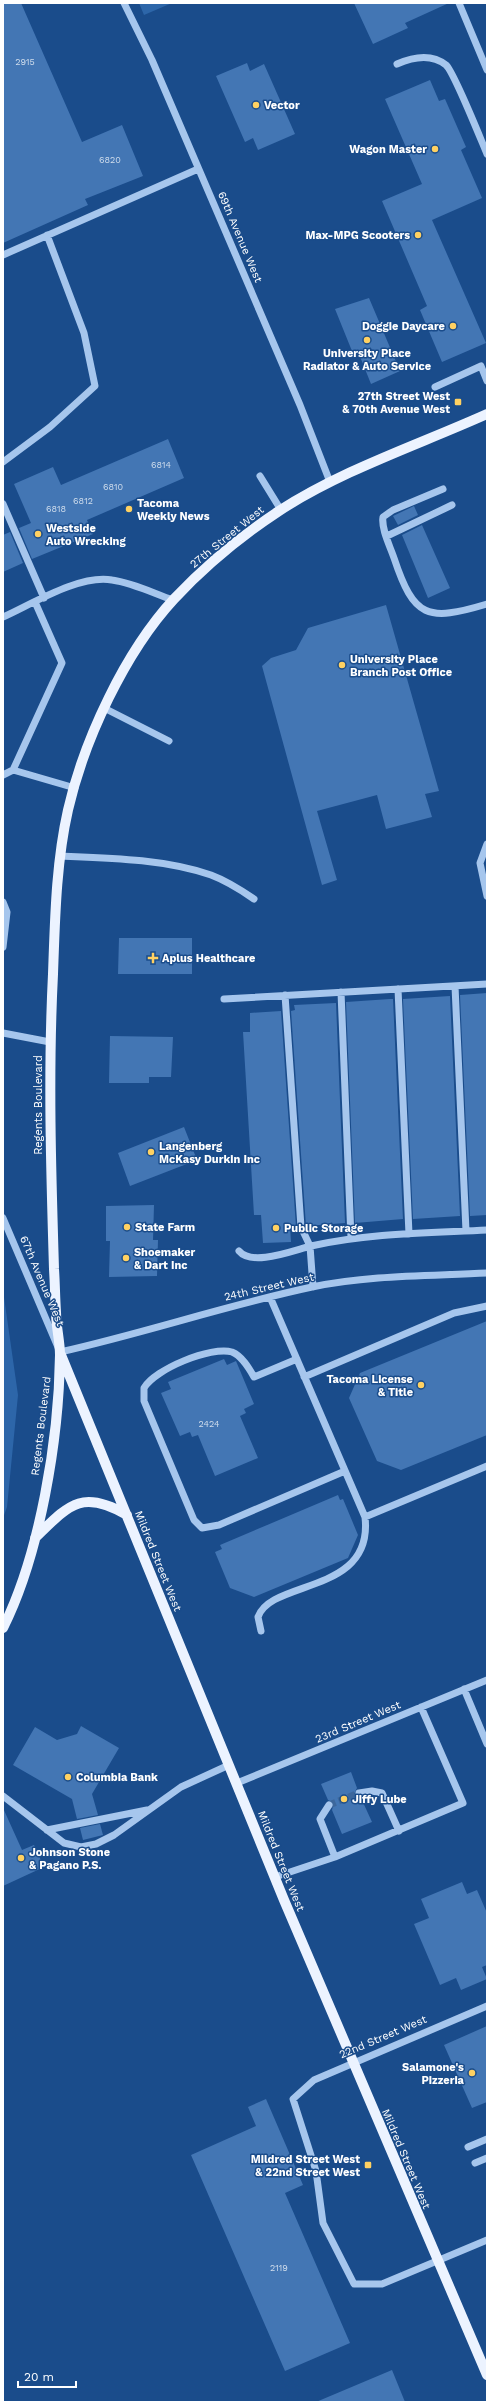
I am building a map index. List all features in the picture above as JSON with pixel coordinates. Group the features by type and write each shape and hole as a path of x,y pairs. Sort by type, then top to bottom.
{"main road":[{"name":"27th Street West","path":"173,600 226,551 281,510 330,482 487,414"},
{"name":"Regents Boulevard","path":"3,1628 24,1578 35,1538 51,1452 57,1407 60,1352 56,1315 51,1199 50,1042 60,856 75,788 84,757 104,708 117,682 146,636 173,600"},
{"name":"Mildred Street West","path":"60,1352 187,1666 352,2062 487,2376"},
{"path":"35,1538 63,1511 77,1503 102,1502 127,1515"}],"street":[{"name":"69th Avenue West","path":"124,3 152,60 300,405 330,482"},
{"path":"459,3 487,70"},
{"path":"397,64 409,59 432,57 448,66 487,154"},
{"path":"3,255 198,169"},
{"path":"3,462 50,427 95,386 84,333 47,235"},
{"path":"435,387 481,366 487,381"},
{"path":"260,476 281,510"},
{"path":"443,489 385,514 382,520 405,591 415,604 423,610 434,613 449,613 487,604"},
{"path":"3,504 44,598"},
{"path":"387,536 452,505"},
{"path":"3,616 69,587 94,580 112,580 173,600"},
{"path":"3,775 13,770 62,663 35,602"},
{"path":"104,708 169,741"},
{"path":"13,770 75,788"},
{"path":"487,844 480,863 487,896"},
{"path":"60,856 130,861 192,869 224,880 254,898"},
{"path":"3,902 7,912 3,947"},
{"path":"224,998 487,984"},
{"path":"455,986 466,1231"},
{"path":"398,989 409,1234"},
{"path":"341,992 351,1238"},
{"path":"285,995 301,1227 310,1246 313,1287"},
{"path":"3,1033 50,1042"},
{"name":"67th Avenue West","path":"3,1218 60,1352"},
{"path":"238,1251 245,1256 265,1258 310,1246 351,1238 487,1230"},
{"name":"24th Street West","path":"60,1352 313,1287 363,1280 487,1273"},
{"path":"260,1631 258,1617 264,1607 338,1574 353,1561 364,1540 365,1517 270,1297"},
{"path":"304,1377 454,1313 487,1306"},
{"path":"297,1359 254,1377 237,1355 230,1352 220,1352 192,1358 164,1370 151,1379 144,1388 147,1408 194,1520 202,1528 219,1525 345,1471"},
{"path":"365,1517 487,1466"},
{"name":"23rd Street West","path":"237,1783 487,1680"},
{"path":"464,1689 487,1744"},
{"path":"275,1877 335,1857 463,1803 422,1707"},
{"path":"3,1796 64,1843 81,1847 114,1836 181,1787 229,1765"},
{"path":"359,1792 372,1791 382,1793 399,1831"},
{"path":"329,1805 320,1818 335,1857"},
{"path":"47,1830 150,1809"},
{"name":"22nd Street West","path":"437,2260 382,2284 354,2284 323,2223 316,2172 293,2099 314,2080 352,2062 487,2006"},
{"path":"468,2147 487,2139"},
{"path":"475,2163 487,2158"},
{"path":"437,2260 487,2240"}],"shaded area":[{"path":"139,3 172,3 144,15"},
{"path":"3,1290 18,1395 7,1507 3,1518"}],"building":[{"path":"3,3 21,3 82,142 122,125 143,176 85,199 88,205 3,243"},
{"path":"354,3 449,3 405,23 408,28 373,44"},
{"name":"Vector","path":"247,63 250,71 264,64 295,134 258,150 253,138 245,142 216,76"},
{"path":"430,80 439,101 445,99 466,147 461,150 482,198 432,220 486,343 442,362 420,310 427,306 382,201 422,184 385,99"},
{"name":"University Place Radiator & Auto Service","path":"369,298 400,371 371,384 359,354 354,356 335,309"},
{"path":"168,439 184,478 87,520 93,534 32,559 19,528 31,523 14,484 53,467 61,485"},
{"path":"414,506 418,515 398,525 393,516"},
{"path":"422,525 450,588 428,598 402,535"},
{"path":"10,532 23,563 3,572 3,535"},
{"path":"386,605 439,791 425,794 432,817 386,829 377,795 317,811 337,880 322,885 262,666 271,658 296,650 308,628"},
{"path":"119,938 192,938 192,974 118,974"},
{"path":"487,993 487,1215 470,1216 460,995"},
{"path":"450,996 460,1216 413,1219 403,999"},
{"path":"393,999 403,1219 355,1223 346,1002"},
{"path":"336,1003 345,1223 306,1226 291,1011 295,1010 294,1005"},
{"path":"281,1011 296,1227 290,1227 291,1242 263,1243 261,1215 254,1215 243,1032 250,1032 250,1013"},
{"path":"110,1036 173,1037 171,1077 149,1077 149,1083 109,1083"},
{"path":"184,1127 197,1160 130,1186 118,1153"},
{"path":"154,1205 153,1240 158,1240 157,1276 109,1277 110,1241 106,1241 106,1206"},
{"name":"Tacoma License & Title","path":"487,1321 487,1435 401,1470 377,1461 349,1398 360,1373"},
{"path":"224,1359 227,1365 236,1361 254,1404 244,1409 246,1413 240,1416 258,1458 215,1476 198,1435 192,1437 190,1432 180,1436 161,1393 171,1389 168,1382"},
{"path":"338,1495 340,1500 343,1499 358,1535 348,1558 254,1597 230,1588 215,1552 222,1549 220,1545"},
{"name":"Columbia Bank","path":"81,1726 119,1748 92,1794 98,1815 77,1819 72,1799 13,1765 35,1727 57,1740 77,1734"},
{"name":"Jiffy Lube","path":"351,1772 357,1788 354,1794 361,1798 372,1822 342,1834 332,1810 334,1803 328,1800 321,1784"},
{"name":"Johnson Stone & Pagano P.S.","path":"3,1808 22,1850 34,1845 44,1867 3,1886"},
{"path":"100,1824 103,1835 83,1840 80,1828"},
{"path":"462,1882 467,1894 477,1890 487,1913 487,1965 482,1967 487,1979 461,1990 456,1978 440,1985 414,1924 429,1918 421,1899"},
{"name":"Salamone's Pizzeria","path":"487,2026 487,2102 472,2108 444,2045"},
{"path":"266,2099 303,2185 285,2193 350,2343 285,2371 191,2155 256,2126 248,2107"},
{"path":"392,2370 405,2402 316,2402"}],"tunnel":[{"path":"329,1805 359,1793"}],"place":[{"name":"Vector","path":"256,105"},
{"name":"Wagon Master","path":"435,149"},
{"name":"Max-MPG Scooters","path":"418,235"},
{"name":"Doggie Daycare","path":"453,326"},
{"name":"University Place Radiator & Auto Service","path":"367,340"},
{"name":"27th Street West & 70th Avenue West","path":"458,402"},
{"name":"Tacoma Weekly News","path":"129,509"},
{"name":"Westside Auto Wrecking","path":"38,534"},
{"name":"University Place Branch Post Office","path":"342,665"},
{"name":"Aplus Healthcare","path":"153,958"},
{"name":"Langenberg McKasy Durkin Inc","path":"151,1152"},
{"name":"State Farm","path":"127,1227"},
{"name":"Public Storage","path":"276,1228"},
{"name":"Shoemaker & Dart Inc","path":"126,1258"},
{"name":"Tacoma License & Title","path":"421,1385"},
{"name":"Columbia Bank","path":"68,1777"},
{"name":"Jiffy Lube","path":"344,1799"},
{"name":"Johnson Stone & Pagano P.S.","path":"21,1858"},
{"name":"Salamone's Pizzeria","path":"472,2073"},
{"name":"Mildred Street West & 22nd Street West","path":"368,2165"}]}
